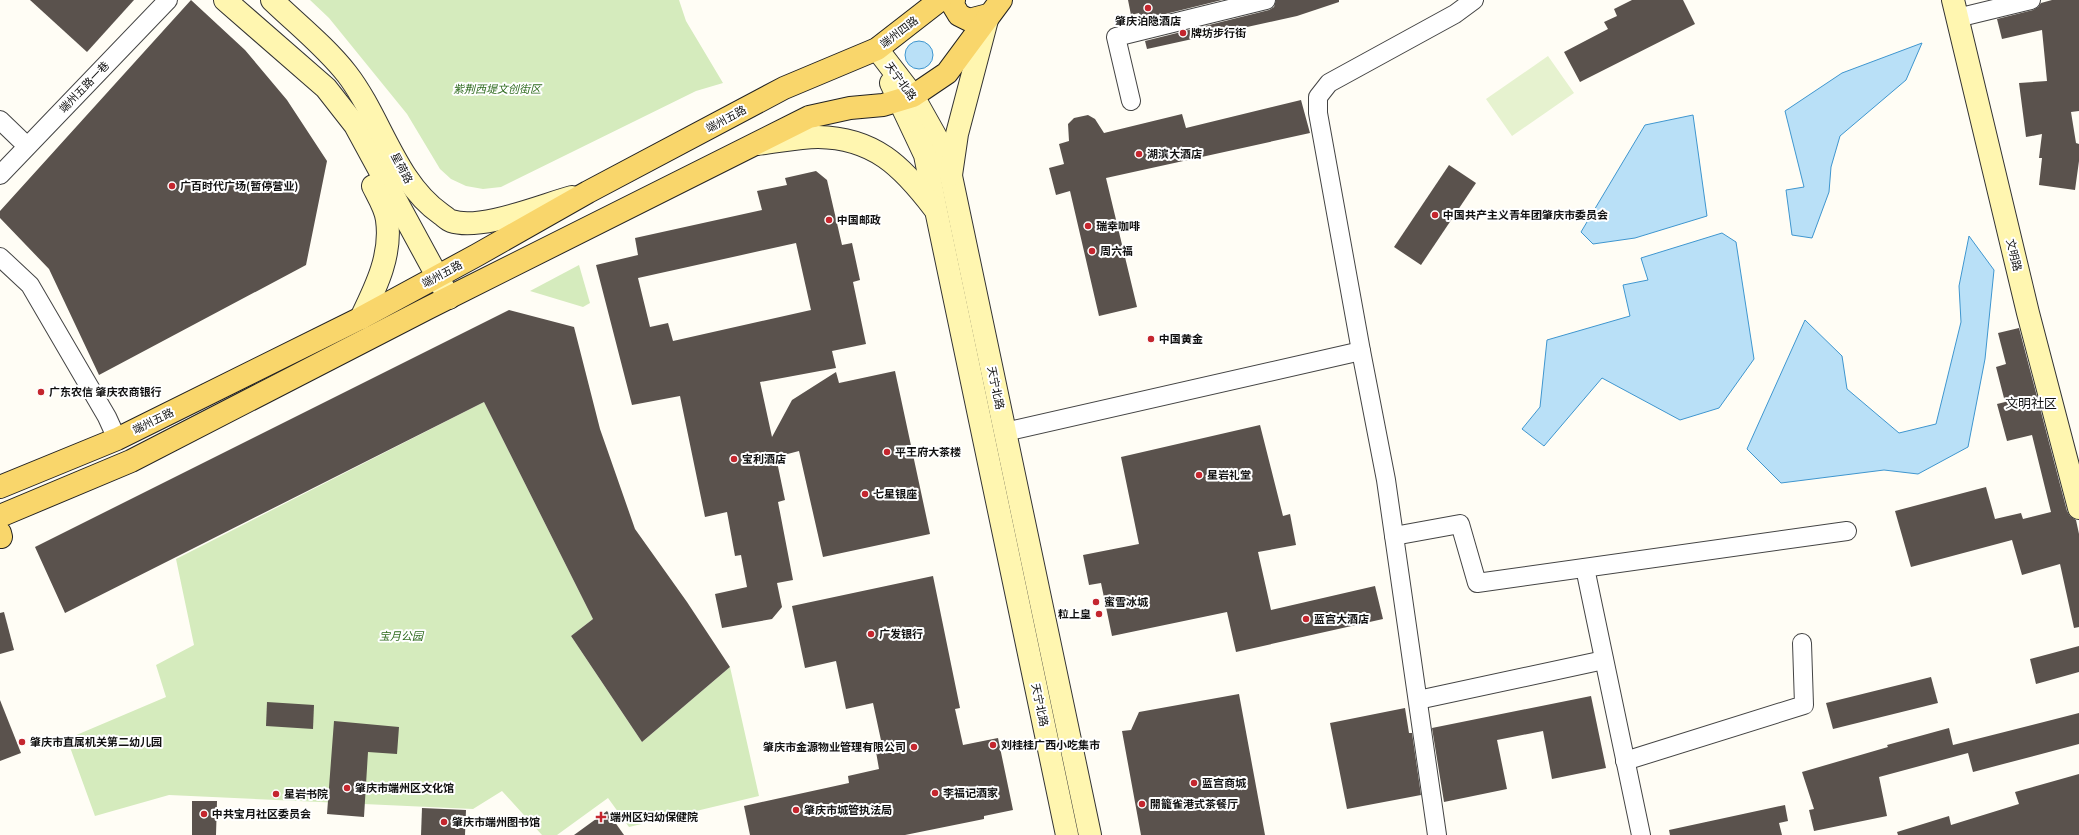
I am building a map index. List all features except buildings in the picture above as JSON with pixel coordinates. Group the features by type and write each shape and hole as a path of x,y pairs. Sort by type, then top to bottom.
{"main road":[{"name":"星荷路","path":"225,0 326,88 355,125 449,298"},
{"name":"星荷路","path":"272,0 323,47 348,75 370,109 414,189 430,206 451,221 476,223 505,217 588,192"},
{"name":"端州四路","path":"877,49 940,0"},
{"path":"954,0 953,5 959,15 969,20 995,7"},
{"path":"0,529 752,144 809,117 850,108 883,106 906,99 948,73 966,50 995,7"},
{"path":"951,176 957,134 995,7"},
{"name":"文明路","path":"1955,9 2028,313 2079,508"},
{"name":"端州五路","path":"0,487 117,439 361,318 588,192 784,88 877,49"},
{"name":"天宁北路","path":"877,49 906,99 936,137 951,176 1090,835"},
{"path":"326,88 346,136 379,198 387,219 386,254 378,284 361,318"},
{"name":"天宁北路","path":"906,99 926,155 936,210 1067,835"},
{"path":"752,144 817,137 855,143 877,152 896,164 915,183 936,210"}],"street":[{"name":"端州五路一巷","path":"0,175 168,0"},
{"path":"1131,102 1116,37 1266,0"},
{"path":"1437,835 1386,480 1318,113 1318,98 1329,83 1455,14 1474,0"},
{"path":"1955,9 2031,0"},
{"path":"0,120 27,146"},
{"path":"0,257 30,285 107,417 117,439"},
{"path":"1005,432 1361,351"},
{"path":"1394,536 1460,524 1477,584 1847,531"},
{"path":"1585,568 1641,835"},
{"path":"1625,762 1804,705 1802,643"},
{"path":"1418,700 1604,660"}],"green space":[{"name":"紫荆西堤文创街区","path":"310,0 679,0 686,21 723,83 696,91 501,187 483,189 466,186 451,179 440,169 407,114 329,18"},
{"path":"1548,56 1574,93 1512,136 1486,99"},
{"path":"579,265 590,303 583,307 530,291"},
{"name":"宝月公园","path":"484,402 593,619 571,636 642,742 730,667 759,796 629,827 608,798 557,835 542,835 502,791 473,809 169,795 95,816 67,739 166,697 156,665 194,645 176,559"}],"water":[{"path":"919,41 925,42 929,45 932,49 932,61 929,65 925,68 919,69 913,68 909,65 906,61 905,55 906,49 909,45 913,42"},
{"path":"1922,43 1906,80 1840,136 1831,167 1829,192 1812,238 1792,235 1786,190 1804,187 1785,111 1842,73"},
{"path":"1693,115 1707,216 1635,238 1593,244 1581,232 1645,125"},
{"path":"1722,233 1736,242 1754,359 1719,408 1680,420 1602,378 1544,446 1522,429 1540,407 1547,340 1630,316 1623,285 1648,280 1641,258"},
{"path":"1969,236 1994,270 1985,359 1968,447 1918,474 1884,470 1781,483 1747,449 1805,320 1842,356 1847,389 1899,433 1936,424 1961,322 1959,286"}],"place":[{"name":"肇庆泊隐酒店","path":"1148,8"},
{"name":"牌坊步行街","path":"1183,33"},
{"name":"湖滨大酒店","path":"1139,154"},
{"name":"广百时代广场(暂停营业)","path":"172,186"},
{"name":"中国共产主义青年团肇庆市委员会","path":"1435,215"},
{"name":"中国邮政","path":"829,220"},
{"name":"瑞幸咖啡","path":"1088,226"},
{"name":"周六福","path":"1092,251"},
{"name":"中国黄金","path":"1151,339"},
{"name":"广东农信 肇庆农商银行","path":"41,392"},
{"name":"平王府大茶楼","path":"887,452"},
{"name":"宝利酒店","path":"734,459"},
{"name":"星岩礼堂","path":"1199,475"},
{"name":"七星银座","path":"865,494"},
{"name":"蜜雪冰城","path":"1096,602"},
{"name":"粒上皇","path":"1099,614"},
{"name":"蓝宫大酒店","path":"1306,619"},
{"name":"广发银行","path":"871,634"},
{"name":"肇庆市直属机关第二幼儿园","path":"22,742"},
{"name":"刘桂桂广西小吃集市","path":"993,745"},
{"name":"肇庆市金源物业管理有限公司","path":"914,747"},
{"name":"蓝宫商城","path":"1194,783"},
{"name":"肇庆市端州区文化馆","path":"347,788"},
{"name":"李福记酒家","path":"935,793"},
{"name":"星岩书院","path":"276,794"},
{"name":"開籠雀港式茶餐厅","path":"1142,804"},
{"name":"肇庆市城管执法局","path":"796,810"},
{"name":"中共宝月社区委员会","path":"204,814"},
{"name":"端州区妇幼保健院","path":"601,817"},
{"name":"肇庆市端州图书馆","path":"444,822"}],"district":[{"name":"文明社区","path":"2031,403"}]}
